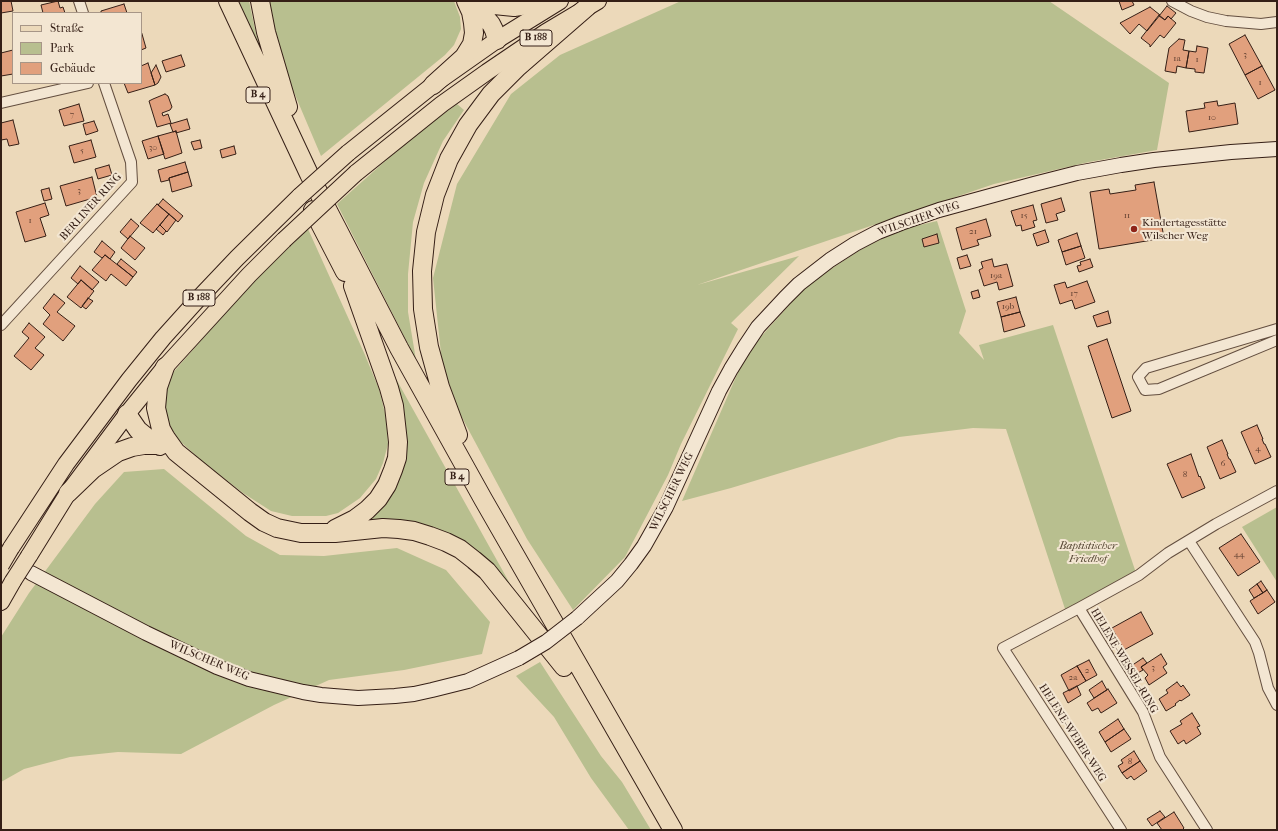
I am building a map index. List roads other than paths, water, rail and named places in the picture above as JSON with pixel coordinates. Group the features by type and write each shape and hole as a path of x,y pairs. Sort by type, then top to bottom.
{"highway":[{"name":"B 4","path":"214,1 303,188 353,286 472,506 658,830"},
{"name":"B 4","path":"228,1 309,174 399,348 482,499 673,830"},
{"path":"260,1 266,32 281,85 309,174"},
{"path":"433,85 464,57 472,44 474,33 473,23 471,12 466,1"},
{"path":"471,1 491,24 497,40"},
{"path":"481,1 494,5 514,7 540,1"},
{"path":"482,499 440,387 429,347 423,309 422,271 426,232 435,195 449,159 468,125 491,94 518,67 592,4"},
{"path":"315,534 327,532 342,526 356,519 367,510 378,499 387,485 397,458 398,442 394,406 353,286"},
{"path":"166,368 158,387 156,408 167,445"},
{"path":"128,410 139,413 167,445 250,512 264,522 277,528 288,531 315,534 383,528 399,529 430,536 446,542 460,550 486,571 564,667"},
{"path":"68,494 93,469 118,452 144,445 167,445"}],"main road":[{"name":"B 188","path":"1,565 62,470 102,414 129,380 200,297 275,220 348,153 433,85 497,40 560,1"},
{"name":"B 188","path":"1,602 68,494 128,410 249,275 356,173 442,104 546,32 592,4"},
{"path":"487,72 497,53 497,40"},
{"name":"B 188","path":"128,410 124,398 129,380"},
{"path":"102,414 117,408 128,410"}],"street":[{"path":"79,1 82,12"},
{"path":"1172,1 1191,11 1226,21 1261,24 1277,22"},
{"path":"1,103 84,84"},
{"name":"BERLINER RING","path":"1,325 132,182 131,162 104,84"},
{"name":"WILSCHER WEG","path":"31,573 146,633 217,667 255,681 321,695 358,698 414,694 468,681 519,658 546,642 577,618 617,581 632,564 648,540 666,507 730,369 758,328 785,298 804,280 830,260 855,244 878,232 901,223 939,210 1077,173 1141,162 1231,152 1277,150"},
{"path":"1277,329 1146,368 1138,376 1145,390 1159,389 1277,340"},
{"path":"1079,608 1139,575 1168,553 1216,524 1277,491"},
{"path":"1188,541 1254,642 1259,653 1268,688 1277,705"},
{"name":"HELENE-WEBER-WEG","path":"1079,608 1003,648 1121,830"},
{"name":"HELENE-WESSEL-RING","path":"1079,608 1143,712 1160,757 1207,830"}],"place":[{"name":"Kindertagesstätte Wilscher Weg","path":"1134,229"}],"park label":[{"name":"Baptistischer Friedhof","path":"1088,552"}]}
